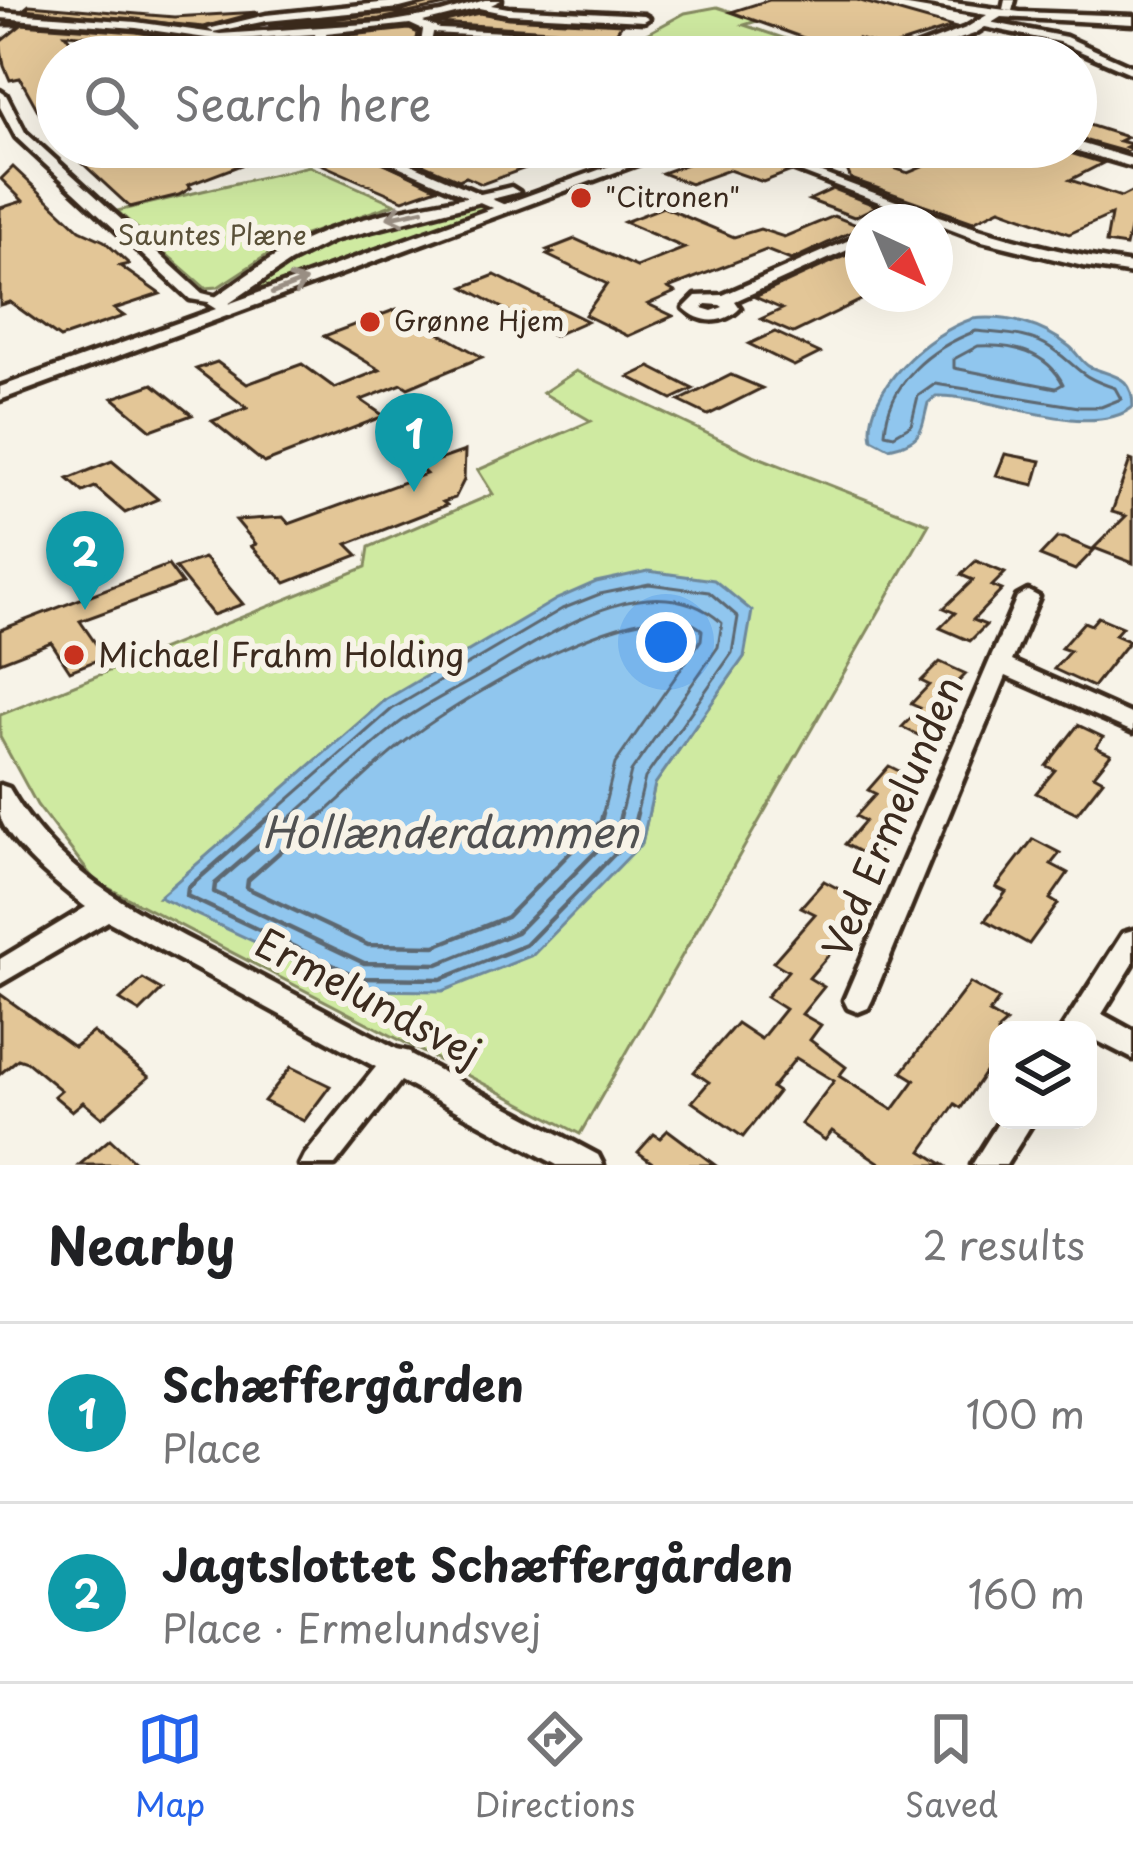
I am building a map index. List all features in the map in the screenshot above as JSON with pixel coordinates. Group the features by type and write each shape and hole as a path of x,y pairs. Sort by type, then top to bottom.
{"street":[{"path":"194,35 242,20 355,12 426,0"},
{"path":"240,36 413,21 496,0"},
{"path":"906,0 1003,12 1133,19"},
{"path":"938,0 1003,12"},
{"path":"481,5 508,11 644,17"},
{"path":"1003,12 1008,28"},
{"path":"1003,12 1008,28"},
{"path":"946,36 1003,12"},
{"path":"0,15 136,25 207,36"},
{"path":"413,21 428,30 538,36"},
{"path":"986,36 1008,28 1047,36"},
{"path":"427,36 428,30"},
{"path":"320,32 321,36"},
{"path":"1097,55 1133,71"},
{"path":"0,94 20,134 36,149"},
{"path":"1097,152 1133,163"},
{"path":"56,168 196,296 224,306"},
{"path":"411,168 506,208"},
{"path":"224,306 291,254 323,238 384,218 483,198 574,168"},
{"path":"0,394 180,329 224,306 617,168"},
{"path":"799,168 898,204"},
{"path":"953,223 1058,258 1133,269"},
{"path":"725,300 845,246"},
{"name":"Ved Ermelunden","path":"859,1000 1028,597"},
{"name":"Ved Ermelunden","path":"999,664 1133,724"},
{"name":"Ermelundsvej","path":"0,794 12,820 65,876 107,908 587,1165"},
{"path":"0,973 107,908"},
{"path":"1082,1021 1133,941"},
{"path":"1097,1031 1133,1046"},
{"path":"316,1165 399,1061"},
{"path":"988,1165 1012,1129"}],"green space":[{"path":"717,7 742,15 776,15 744,25 777,36 643,36 685,13"},
{"name":"Sauntes Plæne","path":"300,168 314,168 395,204 290,240 218,287 205,288 117,211"},
{"path":"473,203 493,209 235,298 319,243"},
{"path":"576,371 753,455 929,524 580,1134 95,881 37,805 0,737 0,715 366,567 369,547 493,494 478,470 591,421 543,393","holes":["744,657 655,784 642,843 160,897 385,700"]}],"water":[{"path":"972,319 1012,320 1048,333 1087,366 1126,383 1133,407 1091,420 936,396 928,403 915,438 889,448 872,439 872,420 888,383 938,336"},
{"name":"Hollænderdammen","path":"648,571 714,580 752,611 744,657 655,784 642,843 533,955 443,991 357,990 159,897 385,700 557,599 596,582"}],"building":[{"path":"435,0 469,0 380,19 268,25 400,12"},
{"path":"769,0 857,0 953,27 925,36 798,36 731,12"},
{"path":"29,5 174,17 259,12 204,27 24,9"},
{"path":"479,13 622,24 615,34 437,23"},
{"path":"6,23 160,36 36,36 36,107 20,78 10,80 4,66 0,42 20,26 2,26"},
{"path":"409,29 418,33 418,36 341,36"},
{"path":"1097,128 1127,137 1119,141 1132,144 1126,152 1097,144"},
{"path":"13,167 80,230 104,241 129,264 120,266 160,294 114,309 124,316 60,338 10,302 0,305 0,208 23,201 1,179"},
{"path":"88,168 233,168 188,185 191,188 179,195 130,207"},
{"path":"330,168 395,168 437,188 403,200"},
{"path":"431,168 523,169 482,184 466,177 459,180"},
{"path":"676,168 779,168 789,172 763,182 729,170 690,184 662,173"},
{"path":"846,168 894,168 908,173 920,168 1093,168 1070,180 1121,197 1133,191 1126,246 1106,243 1111,215 1069,234 1000,209 973,222 953,215 953,204 922,204 851,179"},
{"path":"833,189 872,204 845,204 845,214 809,200"},
{"path":"663,207 734,237 760,229 784,237 834,216 845,220 845,235 791,260 766,250 668,288 675,292 648,304 673,316 628,336 585,315 607,284 547,255 553,253 547,250 575,239 637,267 685,248 624,222"},
{"path":"845,256 845,308 793,333 761,319 782,309 755,297"},
{"path":"495,275 587,321 553,336 464,287"},
{"path":"397,309 482,357 408,388 402,384 361,400 384,416 264,463 212,421 247,408 196,369 217,362 247,384 302,364 335,388 380,370 324,336"},
{"path":"775,332 820,353 794,366 749,344"},
{"path":"650,367 693,389 672,399 629,377"},
{"path":"731,375 762,388 708,415 679,401"},
{"path":"153,384 192,415 151,430 113,398"},
{"path":"465,451 464,480 455,498 443,502 447,505 347,544 358,555 286,583 251,546 256,544 236,520 283,517 289,524 426,474 419,467"},
{"path":"1005,454 1041,461 1034,485 996,476"},
{"path":"1130,460 1133,563 1094,548 1126,516 1112,512"},
{"path":"112,461 158,499 125,513 95,487 83,492 68,479"},
{"path":"1057,538 1094,550 1075,570 1040,556"},
{"path":"204,558 243,604 213,615 175,568"},
{"path":"976,561 1005,573 992,586 1002,590 973,620 986,625 970,641 940,628 955,613 944,608 973,580 961,575"},
{"path":"168,565 182,584 80,621 105,657 70,671 51,642 0,662 0,630"},
{"path":"1098,617 1122,627 1115,635 1129,641 1093,687 1054,669 1070,651 1061,648 1084,622 1091,625"},
{"path":"940,662 966,674 947,693 957,698 940,716 946,720 928,740 902,727 920,708 911,704 929,685 921,681"},
{"path":"1078,725 1103,737 1096,747 1111,754 1094,775 1103,780 1077,813 1036,793 1055,770 1046,766"},
{"path":"889,766 917,780 896,804 906,809 886,831 894,835 873,859 845,844 865,821 856,816 876,794 868,790"},
{"path":"1033,839 1060,853 1051,864 1068,873 1050,899 1058,904 1029,944 985,920 1006,892 996,887"},
{"path":"824,881 859,900 839,924 850,930 809,978 824,987 802,1014 821,1025 810,1040 846,1067 839,1076 893,1110 915,1080 902,1072 970,983 999,999 989,1013 1003,1021 989,1021 989,1066 961,1108 955,1104 922,1151 944,1165 883,1165 832,1131 825,1140 801,1124 834,1081 796,1058 772,1088 778,1092 743,1137 692,1102 709,1082 694,1072 737,1023 761,1039 785,1009 766,997 788,971 773,962 815,914 801,907"},
{"path":"143,979 162,990 140,1012 120,1000"},
{"path":"0,994 74,1047 93,1032 149,1077 102,1118 83,1102 72,1111 54,1096 61,1090 27,1062 18,1059 0,1074"},
{"path":"291,1067 330,1086 304,1121 264,1101"},
{"path":"668,1130 715,1165 655,1165 638,1152 654,1134 660,1138"},
{"path":"110,1139 138,1165 79,1165"}],"place":[{"name":"\"Citronen\"","path":"581,198"},
{"name":"Grønne Hjem","path":"370,322"},
{"name":"Schæffergården","path":"414,492"},
{"name":"Jagtslottet Schæffergården","path":"85,610"},
{"name":"Michael Frahm Holding","path":"74,655"}]}
